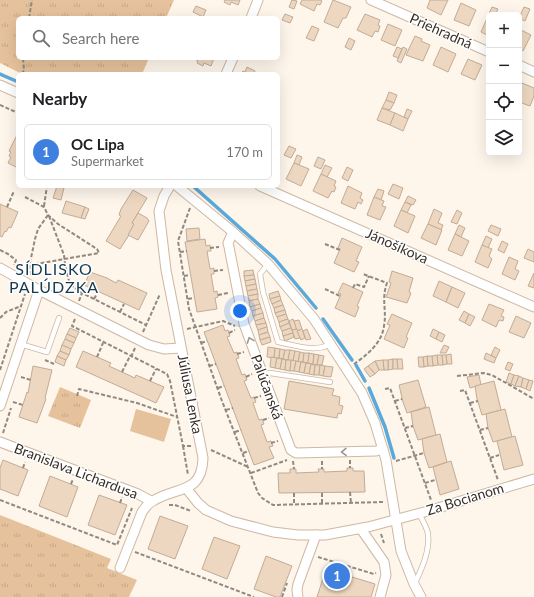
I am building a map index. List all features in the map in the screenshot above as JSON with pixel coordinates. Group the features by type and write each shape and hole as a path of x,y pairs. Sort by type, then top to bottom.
{"street":[{"path":"252,16 258,0"},
{"name":"Priehradná","path":"371,0 486,51"},
{"path":"227,72 232,60"},
{"path":"522,66 534,72"},
{"path":"0,85 16,92"},
{"name":"Júliusa Lenka","path":"151,501 186,488 198,479 201,474 203,458 166,270 159,211 164,196 169,188"},
{"path":"179,188 233,232 268,264 314,319 366,402 383,450 402,550 420,597"},
{"name":"Jánošíkova","path":"265,188 534,307"},
{"name":"Palúčanská","path":"233,232 228,243 244,324 258,374 291,450 296,454 383,450"},
{"path":"0,268 39,290 156,348 181,348"},
{"path":"0,406 39,290"},
{"name":"Branislava Lichardusa","path":"1,438 138,494 151,501"},
{"name":"Za Bocianom","path":"186,488 198,503 206,510 219,516 273,532 316,535 338,534 361,529 534,479"},
{"path":"120,568 142,512 151,501"},
{"path":"361,529 384,562 386,575 380,597"},
{"path":"298,597 298,584 316,535"}],"lane":[{"path":"268,264 260,274 263,292 278,342 315,348 325,348 330,344"},
{"path":"20,344 47,352 59,318"},
{"path":"258,374 270,373 330,382"},
{"path":"414,584 427,554 428,544 427,530 419,513"}],"path":[{"path":"29,16 32,0"},
{"path":"23,60 23,72"},
{"path":"0,105 16,112"},
{"path":"47,188 44,207 64,255 69,281 77,291 146,325"},
{"path":"7,207 14,191"},
{"path":"25,197 44,207"},
{"path":"191,206 178,241 190,314 248,467 262,498 273,504 386,502"},
{"path":"31,267 36,264 99,253 97,249 58,224 48,215"},
{"path":"31,278 31,258 35,239 38,229 48,215"},
{"path":"325,244 340,250"},
{"path":"210,248 221,247"},
{"path":"180,252 187,251"},
{"path":"214,271 224,270"},
{"path":"346,369 372,350 377,343 384,326 383,293 387,283 363,274"},
{"path":"184,276 190,275"},
{"path":"353,288 355,284 364,288 369,276"},
{"path":"325,289 340,296"},
{"path":"0,368 26,290"},
{"path":"122,372 146,325 160,294 160,290"},
{"path":"94,299 98,292"},
{"path":"78,302 82,293"},
{"path":"218,295 228,293"},
{"path":"188,299 194,298"},
{"path":"120,312 124,304"},
{"path":"0,318 13,308 22,305"},
{"path":"178,332 223,321 236,326"},
{"path":"76,329 167,374 178,417 189,474 186,478"},
{"path":"229,333 237,330"},
{"path":"201,344 207,342"},
{"path":"97,357 103,343"},
{"path":"237,354 245,351"},
{"path":"40,357 54,364"},
{"path":"210,366 216,364"},
{"path":"150,381 156,369"},
{"path":"23,370 21,378 31,380"},
{"path":"246,377 258,374"},
{"path":"456,376 484,374 492,376 534,399"},
{"path":"218,388 224,386"},
{"path":"385,390 390,388 434,509"},
{"path":"77,396 79,389 137,404 178,417"},
{"path":"460,391 465,390 501,488"},
{"path":"254,398 262,395"},
{"path":"1,438 15,396"},
{"path":"395,401 402,399"},
{"path":"470,403 478,401"},
{"path":"13,402 23,405"},
{"path":"226,410 232,408"},
{"path":"263,420 270,418"},
{"path":"405,428 413,426"},
{"path":"480,430 488,428"},
{"path":"235,432 241,430"},
{"path":"271,443 279,440"},
{"path":"183,446 200,446 248,467"},
{"path":"243,454 249,452"},
{"path":"386,463 424,453"},
{"path":"490,458 499,455"},
{"path":"23,468 26,459"},
{"path":"350,459 350,468"},
{"path":"251,473 287,460"},
{"path":"293,460 294,469"},
{"path":"322,460 322,469"},
{"path":"425,483 435,480"},
{"path":"322,492 322,504"},
{"path":"350,492 351,503"},
{"path":"294,493 294,504"},
{"path":"0,500 117,544 129,513 134,505"},
{"path":"163,506 175,505 195,513"},
{"path":"128,549 254,597"},
{"path":"309,554 374,574"}],"green space":[{"path":"0,0 174,0 167,16 16,16 16,60 148,60 143,72 18,72 0,63"},
{"path":"60,387 91,400 80,428 48,416"},
{"path":"136,409 171,419 164,442 130,431"},
{"path":"0,515 111,559 107,568 137,580 129,597 0,597"}],"building":[{"path":"225,0 240,0 238,5 231,2 230,5 224,2"},
{"path":"292,0 297,1 294,9 289,7"},
{"path":"302,0 322,1 320,5 317,4 314,11 300,4"},
{"path":"333,0 351,7 346,18 343,18 338,28 324,22"},
{"path":"430,0 448,0 441,15 427,8"},
{"path":"461,3 476,10 469,26 454,20"},
{"path":"196,6 206,10 203,16 193,12"},
{"path":"492,7 498,9 496,12 490,12"},
{"path":"524,7 530,9 525,21 522,20 522,12"},
{"path":"285,14 293,17 290,23 282,20"},
{"path":"365,14 380,20 378,32 375,31 372,37 357,30"},
{"path":"486,21 486,34 481,32"},
{"path":"388,24 402,30 395,46 381,40"},
{"path":"312,26 319,29 314,41 306,38"},
{"path":"522,30 531,35 522,50"},
{"path":"415,36 422,39 421,41 430,45 423,61 406,55"},
{"path":"349,38 355,41 351,50 345,47"},
{"path":"397,47 402,49 398,58 393,56"},
{"path":"403,47 407,49 401,63 397,61"},
{"path":"441,47 456,54 448,72 433,65"},
{"path":"468,59 482,65 475,80 461,74"},
{"path":"196,60 213,60 211,66 204,63 203,66 197,63 198,61"},
{"path":"247,67 255,71 255,72 245,72"},
{"path":"522,83 534,88 534,96 530,106 522,103"},
{"path":"389,92 397,95 394,103 386,100"},
{"path":"386,100 394,103 390,110 382,108"},
{"path":"382,108 395,113 390,125 377,120"},
{"path":"407,109 412,111 408,119 404,117"},
{"path":"395,113 408,119 403,131 390,125"},
{"path":"16,137 16,167 8,163 11,157 9,156 11,152 9,151"},
{"path":"289,146 296,149 291,158 284,155"},
{"path":"297,155 302,157 299,165 294,163"},
{"path":"318,157 325,160 321,169 314,166"},
{"path":"294,163 309,169 301,186 286,179"},
{"path":"325,165 332,168 327,177 321,174"},
{"path":"347,167 353,170 348,181 342,178"},
{"path":"321,174 336,181 334,192 332,191 328,198 313,191"},
{"path":"393,184 403,188 399,199 388,194"},
{"path":"348,186 362,193 360,198 363,200 361,204 358,202 355,209 341,203"},
{"path":"56,188 64,188 61,200 53,198"},
{"path":"378,189 384,191 381,200 374,197"},
{"path":"133,190 147,198 132,223 134,224 129,235 120,249 106,241 121,216 119,215 121,209"},
{"path":"408,196 416,200 413,205 405,202"},
{"path":"374,197 384,201 382,206 386,207 380,220 367,215"},
{"path":"66,201 85,207 81,218 62,213"},
{"path":"405,202 411,205 407,213 401,210"},
{"path":"0,204 18,212 11,228 9,227 6,232 5,231 2,237 0,236"},
{"path":"85,207 89,209 85,219 81,218"},
{"path":"434,209 442,213 438,223 443,225 441,230 428,224"},
{"path":"401,210 415,216 408,233 394,226"},
{"path":"457,210 462,213 457,224 451,222"},
{"path":"138,213 147,218 149,221 138,240 128,235 134,224 132,223"},
{"path":"428,224 442,230 436,245 421,238"},
{"path":"459,225 465,228 461,237 455,234"},
{"path":"491,225 501,229 498,236 488,231"},
{"path":"199,228 200,239 187,241 186,229"},
{"path":"455,234 469,241 462,256 448,250"},
{"path":"486,236 492,239 488,248 482,245"},
{"path":"342,238 362,247 356,261 359,262 354,272 334,263 340,249 338,248"},
{"path":"205,239 206,246 210,245 211,251 207,251 210,269 214,268 214,274 211,274 214,292 217,291 218,297 215,298 217,309 197,312 185,242"},
{"path":"502,241 508,244 504,253 498,250"},
{"path":"482,245 492,249 489,256 492,259 488,268 475,262"},
{"path":"528,249 534,252 534,262 524,258"},
{"path":"509,257 518,261 515,269 519,271 515,280 502,274"},
{"path":"253,270 254,275 244,276 244,271"},
{"path":"392,271 413,278 409,292 411,293 407,303 386,297 391,283 389,282"},
{"path":"90,272 116,283 118,280 147,293 139,310 84,285"},
{"path":"534,273 534,288 528,286"},
{"path":"254,275 255,279 245,281 244,276"},
{"path":"255,279 256,284 246,286 245,281"},
{"path":"439,281 452,287 446,302 433,296"},
{"path":"343,283 363,292 357,306 359,307 355,317 335,308 341,294 338,293"},
{"path":"256,284 257,289 247,291 246,286"},
{"path":"452,287 465,293 458,308 446,302"},
{"path":"257,289 258,294 248,296 247,291"},
{"path":"278,291 280,296 270,299 269,294"},
{"path":"258,294 258,299 249,301 248,296"},
{"path":"280,296 281,300 272,304 270,299"},
{"path":"258,299 260,304 250,307 249,301"},
{"path":"281,300 283,305 274,308 272,304"},
{"path":"260,304 261,308 252,311 250,307"},
{"path":"489,304 504,310 501,316 504,317 503,321 499,320 496,327 482,320"},
{"path":"283,305 285,310 275,313 274,308"},
{"path":"261,308 263,313 253,316 252,311"},
{"path":"285,310 286,314 277,317 275,313"},
{"path":"464,311 469,314 465,323 459,320"},
{"path":"263,313 264,318 255,321 253,316"},
{"path":"286,314 288,319 279,322 277,317"},
{"path":"392,314 412,323 406,337 408,338 404,348 384,339 390,325 387,324"},
{"path":"469,314 475,317 470,326 465,323"},
{"path":"516,316 531,323 524,338 509,332"},
{"path":"264,318 266,323 256,325 255,321"},
{"path":"288,319 289,323 280,327 279,322"},
{"path":"293,319 297,329 292,330 289,321"},
{"path":"299,320 302,329 297,331 294,321"},
{"path":"266,323 267,327 258,330 256,325"},
{"path":"289,323 291,328 282,331 280,327"},
{"path":"223,325 225,331 228,330 230,336 227,337 234,353 237,352 239,358 236,359 242,375 245,374 247,380 244,381 251,398 254,397 256,402 253,403 259,420 262,419 264,424 261,425 267,442 271,441 273,446 269,447 274,458 254,465 204,332"},
{"path":"267,327 268,332 259,335 258,330"},
{"path":"70,328 79,332 76,338 67,334"},
{"path":"291,328 293,333 283,336 282,331"},
{"path":"297,329 300,338 295,339 292,330"},
{"path":"302,329 305,338 301,340 297,331"},
{"path":"307,329 311,339 306,340 303,331"},
{"path":"433,329 439,332 436,339 430,336"},
{"path":"268,332 270,337 260,340 259,335"},
{"path":"439,332 445,335 442,342 436,339"},
{"path":"293,333 294,337 285,341 283,336"},
{"path":"67,334 76,338 74,343 65,339"},
{"path":"270,337 271,342 262,345 260,340"},
{"path":"65,339 74,343 71,349 62,345"},
{"path":"62,345 71,349 69,355 60,351"},
{"path":"444,345 449,347 446,353 440,353"},
{"path":"268,347 275,348 274,358 267,357"},
{"path":"495,347 500,350 496,358 491,355"},
{"path":"275,348 280,349 279,358 274,358"},
{"path":"280,349 285,350 283,359 279,358"},
{"path":"285,350 290,350 288,360 283,359"},
{"path":"290,350 295,351 293,361 288,360"},
{"path":"60,351 69,355 66,360 57,356"},
{"path":"83,351 111,363 109,366 135,378 136,375 164,387 156,403 76,367"},
{"path":"295,351 300,352 298,362 293,361"},
{"path":"300,352 304,353 303,362 298,362"},
{"path":"304,353 309,353 308,363 303,362"},
{"path":"309,353 314,354 313,364 308,363"},
{"path":"486,353 496,358 494,363 484,359"},
{"path":"314,354 319,355 317,365 313,364"},
{"path":"451,354 452,364 447,364 446,355"},
{"path":"319,355 324,356 322,365 317,365"},
{"path":"437,355 442,355 443,365 438,365"},
{"path":"437,355 438,365 433,366 432,356"},
{"path":"442,355 446,355 447,364 443,365"},
{"path":"57,356 66,360 64,366 55,362"},
{"path":"427,356 432,356 433,366 428,366"},
{"path":"427,356 428,366 424,367 423,357"},
{"path":"271,357 277,358 275,368 270,367"},
{"path":"418,357 423,357 424,367 419,367"},
{"path":"277,358 282,359 280,369 275,368"},
{"path":"282,359 286,360 285,370 280,369"},
{"path":"393,359 393,369 388,370 388,360"},
{"path":"393,359 397,359 398,369 393,369"},
{"path":"397,359 402,359 403,369 398,369"},
{"path":"286,360 291,360 290,371 285,370"},
{"path":"291,360 296,361 294,371 290,371"},
{"path":"383,360 388,360 388,370 384,370"},
{"path":"383,360 384,370 379,370 375,361"},
{"path":"296,361 301,362 299,372 294,371"},
{"path":"375,361 379,370 375,374 368,366"},
{"path":"301,362 306,363 304,373 299,372"},
{"path":"508,362 513,364 510,371 505,369"},
{"path":"306,363 311,364 309,374 304,373"},
{"path":"311,364 315,365 314,375 309,374"},
{"path":"315,365 320,365 319,375 314,375"},
{"path":"320,365 325,366 323,376 319,375"},
{"path":"33,366 52,370 46,399 37,423 19,417 27,392 28,393"},
{"path":"325,366 333,367 331,377 323,376"},
{"path":"368,366 375,374 370,377 364,369"},
{"path":"509,373 514,375 511,384 506,382"},
{"path":"479,375 481,385 470,388 467,377"},
{"path":"514,375 519,376 515,386 511,384"},
{"path":"519,376 523,378 521,387 515,386"},
{"path":"523,378 529,380 526,389 521,387"},
{"path":"418,380 426,407 407,413 399,385"},
{"path":"529,380 533,381 530,391 526,389"},
{"path":"289,381 334,389 332,395 340,397 339,405 343,406 341,414 338,413 337,418 284,409"},
{"path":"494,381 501,410 482,415 475,386"},
{"path":"429,407 436,435 418,440 413,426 411,412"},
{"path":"505,409 512,437 493,442 488,428 486,414"},
{"path":"440,434 447,462 429,468 424,453 422,439"},
{"path":"515,436 523,465 504,470 497,441"},
{"path":"3,460 28,470 18,496 0,489 0,468"},
{"path":"451,461 459,489 440,495 433,467"},
{"path":"347,468 353,468 353,471 364,471 365,492 279,493 278,473 290,473 290,469 296,469 296,473 319,472 318,469 324,469 324,472 347,471"},
{"path":"50,476 78,487 67,517 39,506"},
{"path":"99,495 127,505 115,535 88,525"},
{"path":"160,516 188,526 175,559 148,549"},
{"path":"214,537 240,546 227,579 202,569"},
{"path":"266,556 292,566 280,597 254,589"},
{"path":"326,569 375,584 371,597 317,597"}],"waterway":[{"path":"0,74 16,81"},
{"path":"195,188 275,259 316,308"},
{"path":"323,319 352,360"},
{"path":"356,365 365,381"},
{"path":"369,388 385,427 394,458"}],"place":[{"name":"OC Lipa","path":"337,576"}],"district":[{"name":"SÍDLISKO PALÚDZKA","path":"54,278"}]}
